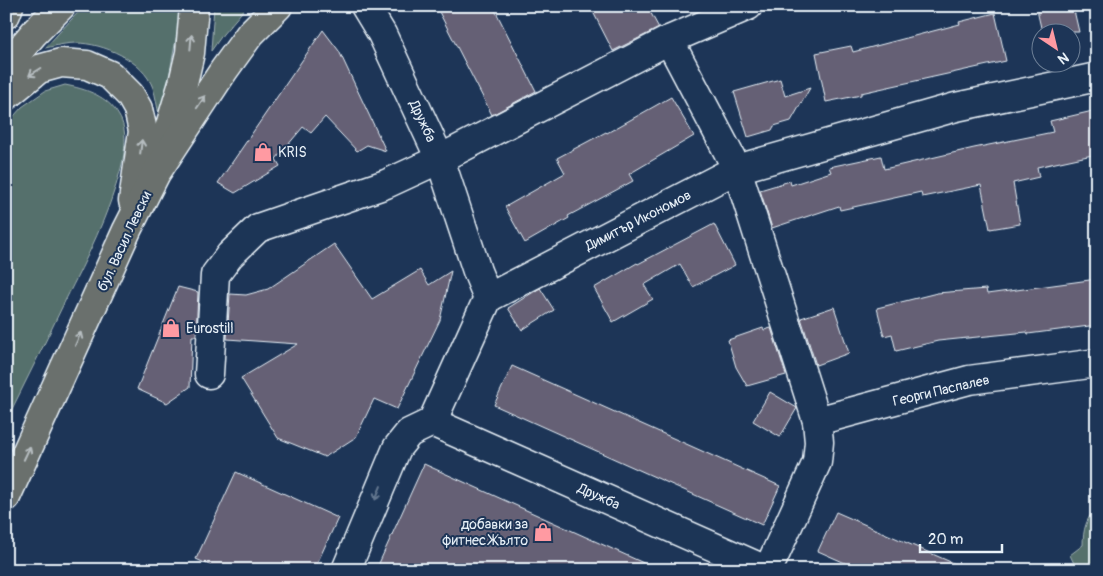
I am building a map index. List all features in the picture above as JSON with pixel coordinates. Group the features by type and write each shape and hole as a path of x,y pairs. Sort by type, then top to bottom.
{"main road":[{"path":"6,14 9,6"},
{"path":"6,66 34,33 61,6"},
{"path":"156,173 183,84 190,53 194,6"},
{"name":"бул. Васил Левски","path":"6,497 127,230 156,173 250,34 278,6"},
{"path":"6,96 38,69 62,63 87,65 110,75 130,95 138,109 143,132 139,168 127,230"}],"street":[{"name":"Дружба","path":"365,6 382,34 440,159 477,271 488,298"},
{"path":"209,374 215,275 230,255 258,228 386,184 440,159 670,40 748,6"},
{"path":"670,40 737,169 817,421 819,442 816,462 767,570"},
{"name":"Димитър Икономов","path":"488,298 737,169 956,107 1097,77"},
{"path":"346,570 396,448 410,433 432,422 488,298"},
{"name":"Георги Паспалев","path":"817,421 969,380 1097,363"},
{"name":"Дружба","path":"432,422 732,563 767,570"}],"green space":[{"path":"84,6 182,6 166,93 159,115 154,91 148,78 141,69 121,55 87,44 76,43 45,48"},
{"path":"214,6 247,6 211,51"},
{"path":"65,85 96,94 109,103 119,116 124,128 124,155 116,185 97,236 6,421 6,125 22,107 45,91"},
{"path":"1097,507 1097,570 1077,570 1070,555 1083,545 1086,524 1090,515"}],"building":[{"path":"436,6 493,6 536,91 492,115"},
{"path":"590,6 647,6 659,28 613,51"},
{"path":"1036,6 1073,6 1077,22 1040,22"},
{"path":"995,13 1006,61 826,102 816,53 851,46 853,52"},
{"path":"323,30 339,51 386,151 367,145 357,151 325,117 311,133 303,127 276,159 280,166 235,193 218,183"},
{"path":"780,79 785,96 810,88 791,121 774,126 772,130 748,137 734,92"},
{"path":"671,97 694,136 629,174 633,181 568,216 569,218 525,243 505,207 565,173 557,158 607,133"},
{"path":"1097,110 1097,154 1037,167 1039,177 1013,183 1020,224 990,229 981,185 922,197 921,192 840,210 839,206 772,228 760,190 790,181 791,185 831,172 829,167 881,156 884,169 1053,132 1050,121"},
{"path":"714,224 735,265 693,287 680,264 644,285 653,299 613,322 594,288 637,263"},
{"path":"334,244 372,299 420,270 429,285 451,271 440,320 397,409 374,399 356,437 325,457 278,438 241,378 298,344 227,339 230,294 246,295 268,289"},
{"path":"1097,279 1097,325 1028,334 1027,332 938,341 896,351 892,334 884,336 877,308 937,293 986,289 987,294"},
{"path":"178,287 198,292 196,336 192,336 190,387 167,403 137,389"},
{"path":"540,288 554,310 522,330 508,308"},
{"path":"834,307 849,353 816,365 801,318"},
{"path":"763,328 764,330 771,328 786,375 747,386 736,367 728,340"},
{"path":"512,366 780,486 762,525 494,405"},
{"path":"770,392 797,408 780,437 753,421"},
{"path":"424,464 659,570 376,570"},
{"path":"236,472 338,518 314,570 220,570 196,559"},
{"path":"836,512 969,570 861,570 818,551"}],"place":[{"name":"KRIS","path":"263,152"},
{"name":"Eurostill","path":"171,328"},
{"name":"добавки за фитнес Жълто","path":"543,532"}]}
